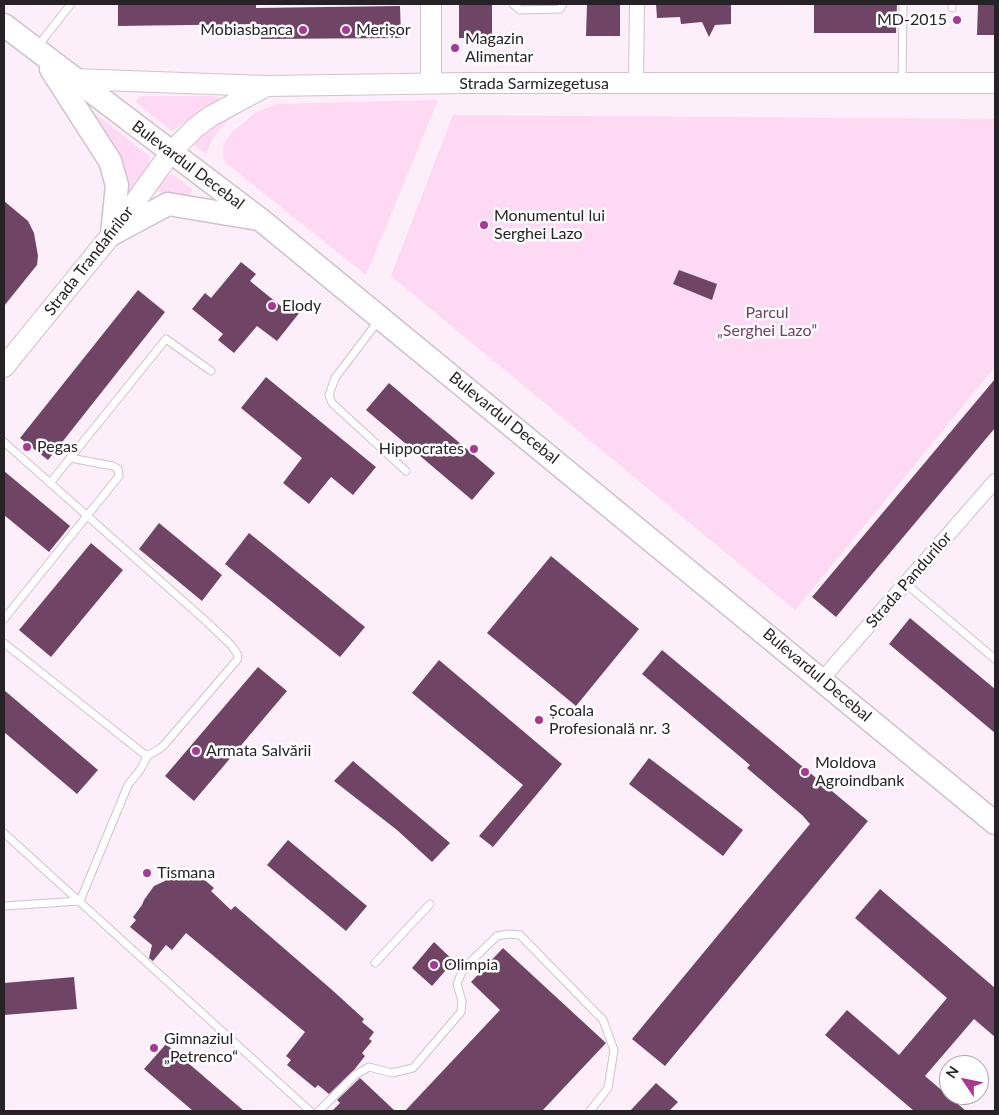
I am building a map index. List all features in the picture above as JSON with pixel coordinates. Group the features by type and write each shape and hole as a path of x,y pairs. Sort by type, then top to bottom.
{"main road":[{"path":"431,4 431,84"},
{"name":"Bulevardul Decebal","path":"4,25 261,220 995,823"},
{"path":"39,52 110,161 117,185 112,234"},
{"name":"Strada Sarmizegetusa","path":"74,79 266,86 995,83"},
{"name":"Strada Trandafirilor","path":"4,367 112,234 171,152 196,127 211,116 266,86"},
{"path":"112,234 168,204 261,220"}],"street":[{"path":"636,84 637,4"},
{"name":"Strada Pandurilor","path":"822,679 995,481"}],"lane":[{"path":"39,52 71,4"},
{"path":"513,4 520,10 560,9 563,4"},
{"path":"902,83 903,4"},
{"path":"381,317 335,378 329,395 332,403 339,410 406,471"},
{"path":"50,483 166,339 210,371"},
{"path":"4,442 208,623 231,644 238,655 237,660 164,745 148,755 140,770 128,785 80,901"},
{"path":"4,619 115,483 120,473 113,466 70,458"},
{"path":"905,583 995,658"},
{"path":"4,643 144,754 148,755"},
{"path":"4,834 310,1111"},
{"path":"4,906 80,901"},
{"path":"375,963 430,904"},
{"path":"319,1111 355,1075 369,1068 392,1072 413,1068 461,1012 462,1001 457,984 462,969 497,936 508,934 520,935 603,1020 614,1050 608,1088 590,1111"}],"green space":[{"path":"215,96 222,99 221,102 200,111 172,131 137,103 136,101 139,97"},
{"path":"438,100 366,275 227,164 224,159 225,142 232,132 255,113 277,104"},
{"path":"87,107 149,156 149,166 129,195 126,173 117,150"},
{"path":"245,108 221,128 212,140 206,154 191,143 202,132"},
{"name":"Parcul „Serghei Lazo”","path":"453,115 995,119 995,367 795,610 391,276"},
{"path":"172,174 192,189 190,195 187,197 158,191 159,186 167,176"}],"building":[{"path":"118,4 256,4 256,8 400,6 401,38 261,39 261,24 118,26"},
{"path":"459,4 492,4 492,38 459,38"},
{"path":"587,4 620,4 620,36 586,36"},
{"path":"656,4 731,4 731,24 715,25 709,37 702,22 681,24 680,17 657,18"},
{"path":"814,4 897,4 896,33 814,33"},
{"path":"978,4 995,4 995,35 977,35"},
{"path":"4,201 28,221 34,233 38,256 37,265 4,306"},
{"path":"241,262 256,274 250,281 282,307 287,301 300,312 277,341 257,326 234,353 218,340 223,334 192,309 205,293 211,298"},
{"path":"679,270 717,284 712,300 673,284"},
{"path":"138,290 165,312 48,460 20,438"},
{"path":"266,377 376,467 353,495 331,477 309,504 283,483 302,458 241,408"},
{"path":"995,379 995,428 836,617 812,597"},
{"path":"389,383 495,473 472,500 366,410"},
{"path":"4,471 70,526 49,552 4,515"},
{"path":"159,523 222,575 202,601 139,549"},
{"path":"249,533 365,627 340,657 225,564"},
{"path":"91,543 123,570 51,657 19,630"},
{"path":"551,556 639,629 576,706 487,633"},
{"path":"910,618 995,689 995,733 889,644"},
{"path":"662,650 868,821 665,1066 632,1039 810,824 747,768 750,765 642,674"},
{"path":"439,660 562,764 493,847 479,836 523,785 412,693"},
{"path":"258,667 287,691 194,801 165,776"},
{"path":"4,690 98,770 77,794 4,732"},
{"path":"649,758 743,830 723,856 629,784"},
{"path":"353,761 450,843 432,862 397,830 334,781"},
{"path":"288,840 367,906 346,931 267,865"},
{"path":"185,869 197,880 201,877 214,888 211,891 231,910 235,906 331,989 364,1019 362,1022 374,1032 369,1039 372,1041 362,1053 365,1056 354,1070 329,1094 318,1085 315,1088 287,1065 291,1060 286,1056 305,1032 186,933 172,950 166,945 153,961 149,958 152,945 130,927 136,920 133,917 154,886 167,880 176,870 181,874"},
{"path":"880,889 995,988 995,1037 974,1019 943,1055 939,1055 939,1060 925,1076 939,1088 939,1105 959,1105 966,1111 914,1111 825,1035 847,1010 899,1055 947,998 855,918"},
{"path":"434,942 454,961 432,986 412,968"},
{"path":"503,948 606,1043 542,1111 405,1111 500,1010 471,982"},
{"path":"74,977 77,1009 4,1015 4,983"},
{"path":"166,1044 244,1111 193,1111 144,1069"},
{"path":"360,1078 395,1111 332,1111 340,1103 337,1100"},
{"path":"656,1083 678,1102 669,1111 630,1111"}],"place":[{"name":"MD-2015","path":"957,20"},
{"name":"Mobiasbanca","path":"303,30"},
{"name":"Merișor","path":"346,30"},
{"name":"Magazin Alimentar","path":"455,48"},
{"name":"Monumentul lui Serghei Lazo","path":"484,225"},
{"name":"Elody","path":"272,306"},
{"name":"Pegas","path":"27,447"},
{"name":"Hippocrates","path":"474,449"},
{"name":"Școala Profesională nr. 3","path":"539,720"},
{"name":"Armata Salvării","path":"196,751"},
{"name":"Moldova Agroindbank","path":"805,772"},
{"name":"Tismana","path":"147,873"},
{"name":"Olimpia","path":"434,965"},
{"name":"Gimnaziul „Petrenco“","path":"154,1048"}]}
